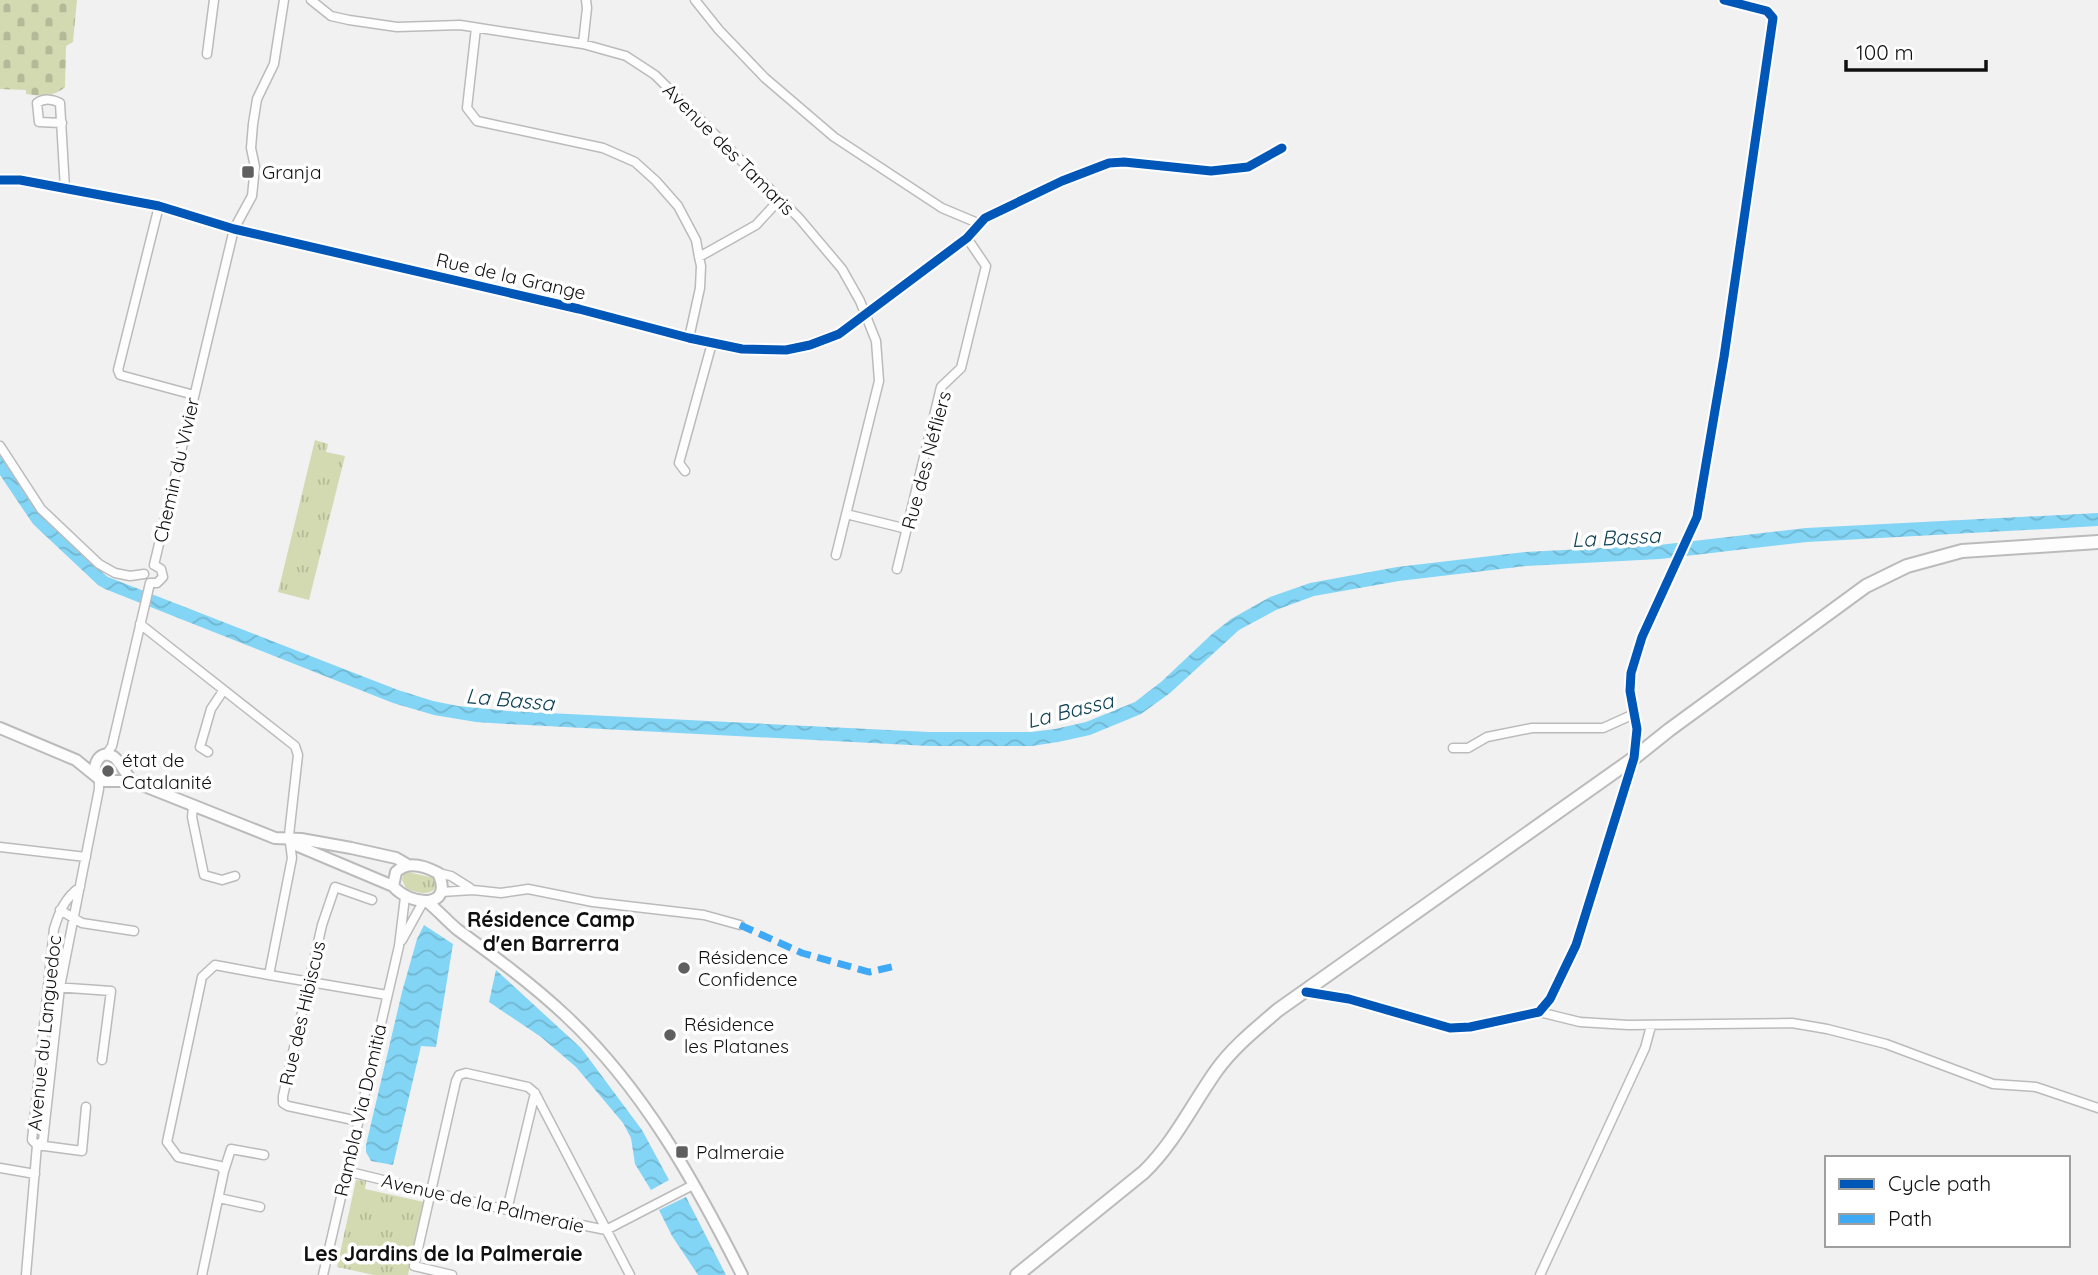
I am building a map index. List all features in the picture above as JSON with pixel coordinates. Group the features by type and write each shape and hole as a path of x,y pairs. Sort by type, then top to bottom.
{"main road":[{"path":"1017,1275 1144,1172 1161,1155 1226,1059 1261,1025 1427,903 1634,758 1866,586 1907,566 1962,551 2098,542"}],"street":[{"path":"206,54 214,0"},
{"path":"274,0 284,1"},
{"name":"Avenue des Tamaris","path":"310,0 331,16 349,20 397,27 438,25 476,28 583,44 626,56 642,64 780,199 842,269 876,341 879,382 836,555"},
{"path":"583,44 586,0"},
{"path":"695,0 719,30 765,78 834,137 942,208 980,224"},
{"path":"1539,1013 1550,999 1576,945 1634,758 1637,729 1630,691 1631,673 1643,637 1697,517 1724,357 1773,18 1767,11 1724,0"},
{"name":"Chemin du Vivier","path":"154,565 234,229 253,196 253,124 257,99 274,64 284,1"},
{"path":"476,28 467,108 477,121 603,148 635,162 678,206 696,240 701,266 700,288 689,338"},
{"path":"62,123 65,189"},
{"name":"Rue de la Grange","path":"0,180 20,180 159,206 234,229 579,309 689,338 742,349 786,351 839,334 967,238 985,218 1062,181 1109,163 1211,171 1248,167 1282,148"},
{"path":"699,257 756,225 780,199"},
{"path":"159,206 118,370 120,375 194,395"},
{"name":"Rue des Néfliers","path":"897,569 942,387 961,368 986,266 967,238"},
{"path":"685,471 679,463 712,343"},
{"path":"0,446 41,509 99,564 115,573 130,576 144,574"},
{"path":"846,514 907,529"},
{"path":"103,781 94,769 107,755 149,586 144,574 146,569 154,565 161,569 163,577 149,586"},
{"path":"140,624 295,746 298,755 290,839 292,858 269,975"},
{"path":"208,752 200,747 211,709 223,691"},
{"path":"1453,748 1468,748 1487,737 1520,729 1603,727 1634,714"},
{"path":"0,728 76,760 103,781 132,781 275,838 301,839 396,858 408,865 429,868 451,876 473,890"},
{"path":"76,760 107,755"},
{"path":"107,755 132,781"},
{"path":"103,781 121,769"},
{"name":"Avenue du Languedoc","path":"37,1144 43,1141 60,987 103,781"},
{"path":"194,807 192,817 204,875 222,880 235,876"},
{"path":"290,839 298,846 393,886 405,897 425,902 496,956 568,1018 610,1063 649,1111 694,1185 742,1275"},
{"path":"0,847 86,857"},
{"path":"346,866 351,848"},
{"path":"393,886 396,872 408,865"},
{"path":"438,873 445,916"},
{"name":"Avenue du Languedoc","path":"37,1144 32,1140 54,929 60,910 70,894 80,887"},
{"name":"Rue des Hibiscus","path":"358,1121 283,1103 322,925 335,887 372,900"},
{"path":"425,902 440,894 473,890 501,893 528,889 593,902 704,915 740,925"},
{"name":"Rambla Via Domitia","path":"323,1275 399,946 405,897"},
{"name":"Rambla Via Domitia","path":"399,946 425,902"},
{"path":"60,910 82,923 134,931"},
{"path":"225,1171 220,1166 178,1157 167,1142 202,977 215,965 387,995"},
{"path":"48,986 111,991 102,1060"},
{"path":"1306,992 1349,999 1450,1028 1470,1027 1539,1013 1580,1021 1651,1026 1792,1023 1886,1044 1993,1084 2036,1087 2098,1108"},
{"path":"1540,1275 1646,1048 1651,1026"},
{"path":"453,1275 413,1270 459,1075 466,1073 528,1087 534,1093 630,1275"},
{"path":"507,1210 534,1093"},
{"path":"37,1144 82,1151 86,1107"},
{"name":"Avenue du Languedoc","path":"26,1275 37,1144"},
{"path":"202,1275 231,1149 264,1155"},
{"path":"0,1168 35,1174"},
{"name":"Avenue de la Palmeraie","path":"346,1171 507,1210 606,1230 694,1185"},
{"path":"219,1198 260,1207"}],"green space":[{"path":"0,0 77,0 73,42 66,46 65,87 61,90 42,95 26,94 26,90 0,89"},
{"path":"315,440 328,444 326,452 345,456 309,600 278,592"},
{"path":"408,872 434,878 434,890 420,893 406,888 402,880 403,875"},
{"path":"356,1180 366,1181 365,1189 424,1202 408,1275 374,1275 337,1267"}],"water":[{"path":"0,453 44,518 108,577 398,690 433,701 508,711 929,732 1031,732 1086,722 1135,702 1231,619 1270,597 1310,583 1397,567 1525,552 1659,545 1806,528 2098,513 2098,526 1807,542 1660,559 1526,566 1399,581 1314,596 1276,610 1239,630 1170,693 1141,714 1090,735 1032,746 929,746 476,722 434,715 393,703 98,585 33,524 0,475"},
{"path":"424,925 453,944 436,1047 421,1046 393,1165 371,1161 366,1145 402,992 417,939"},
{"path":"496,970 581,1048 642,1130 669,1180 651,1190 635,1164 631,1138 623,1123 576,1067 541,1037 489,1002"},
{"path":"686,1197 726,1275 698,1275 672,1236 659,1210"}],"marked path":[{"path":"740,925 802,953 869,972 896,966"}],"cycle path":[{"path":"1306,992 1349,999 1450,1028 1470,1027 1539,1012 1550,999 1576,945 1634,758 1637,729 1630,691 1631,673 1642,637 1697,517 1724,357 1773,18 1767,11 1724,0"},
{"path":"0,180 20,180 159,206 234,229 579,309 689,338 742,349 786,350 810,345 839,334 967,238 985,218 1062,181 1109,163 1124,162 1211,171 1248,167 1282,148"}],"place":[{"name":"Granja","path":"248,172"},
{"name":"état de Catalanité","path":"108,771"},
{"name":"Résidence Confidence","path":"684,968"},
{"name":"Résidence les Platanes","path":"670,1035"},
{"name":"Palmeraie","path":"682,1152"}],"district":[{"name":"Résidence Camp d'en Barrerra","path":"551,932"},
{"name":"Les Jardins de la Palmeraie","path":"443,1254"}],"water label":[{"name":"La Bassa","path":"1616,538"},
{"name":"La Bassa","path":"510,700"},
{"name":"La Bassa","path":"1070,711"}]}
